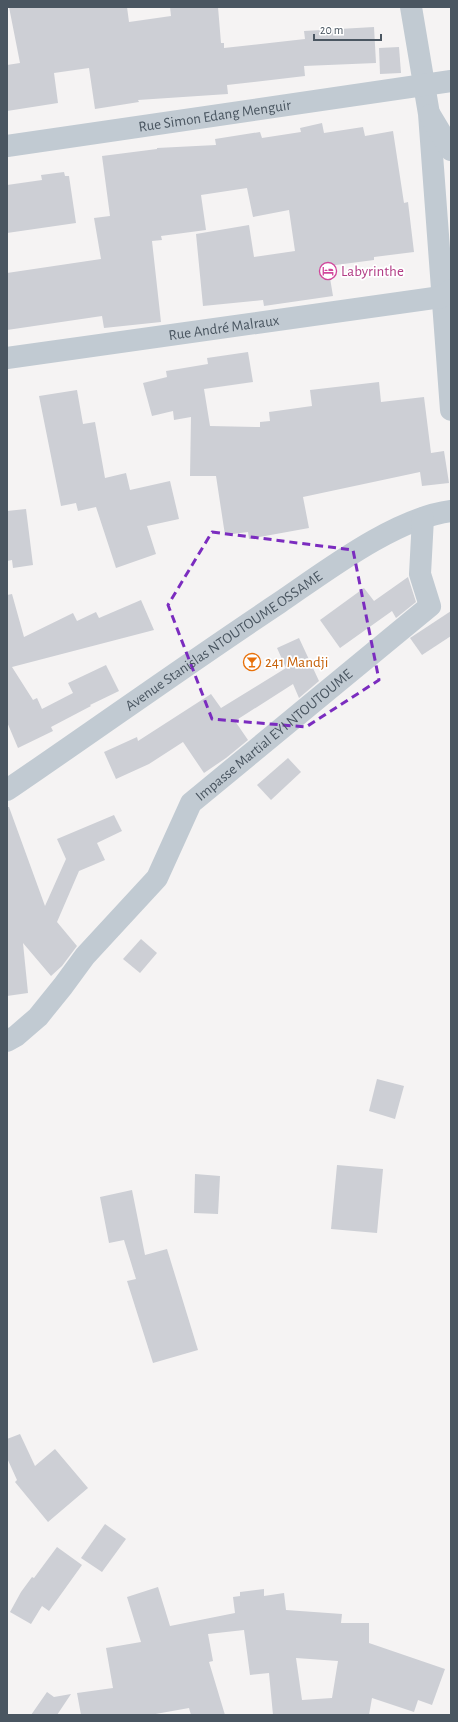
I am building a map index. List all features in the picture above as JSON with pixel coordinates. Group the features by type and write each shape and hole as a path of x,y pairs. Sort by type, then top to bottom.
{"street":[{"path":"411,7 429,114 445,251 451,410"},
{"name":"Rue Simon Edang Menguir","path":"7,146 451,81"},
{"path":"429,114 451,150"},
{"name":"Rue André Malraux","path":"7,358 446,293"},
{"name":"Avenue Stanislas NTOUTOUME OSSAME","path":"7,790 342,560 383,536 423,518 437,513 451,511"},
{"name":"Impasse Martial EYI NTOUTOUME","path":"7,1041 16,1036 38,1017 85,956 157,878 191,803 430,606 420,574 423,518"}],"highlighted area":[{"path":"212,532 353,550 379,680 306,727 212,719 168,605"}],"building":[{"path":"9,7 127,7 129,22 171,16 170,7 218,7 221,43 224,43 224,48 305,39 304,31 374,27 376,63 304,66 305,76 227,85 228,94 138,100 139,102 95,109 89,68 54,73 58,103 7,111 7,65 20,63"},
{"path":"399,47 401,73 380,74 379,48"},
{"path":"322,123 324,133 363,127 365,136 393,131 404,203 408,202 414,252 374,257 374,260 328,266 333,296 264,306 263,300 203,306 196,234 249,225 254,257 295,251 289,210 253,217 247,188 201,195 206,230 161,236 162,240 152,241 161,322 104,328 102,316 7,330 7,273 101,259 94,218 110,216 102,156 157,148 216,145 215,139 260,132 262,138 301,132 300,128"},
{"path":"64,172 65,176 69,176 76,223 7,233 7,185 42,180 41,175"},
{"path":"248,352 253,382 204,389 210,426 260,427 260,422 270,421 269,412 312,406 310,390 379,382 381,402 424,397 431,453 444,451 449,483 422,486 420,472 303,497 309,528 249,539 248,532 225,535 216,476 190,476 191,417 174,420 173,411 152,416 143,383 167,377 166,371 208,364 207,358"},
{"path":"77,390 83,424 95,422 105,478 126,473 130,490 170,481 179,519 147,526 156,554 116,568 96,507 78,511 76,503 61,506 39,396"},
{"path":"26,509 33,565 13,568 12,560 7,561 7,511"},
{"path":"408,577 416,602 396,618 392,611 340,648 320,620 364,588 374,601"},
{"path":"12,594 24,637 73,613 77,621 96,612 99,618 141,600 154,630 12,667 33,700 37,698 42,709 73,693 68,683 106,665 119,691 51,727 53,731 18,748 7,722 7,595"},
{"path":"451,611 451,636 422,655 410,638"},
{"path":"299,638 319,681 299,698 293,684 235,721 248,740 226,758 204,773 183,742 149,764 116,779 104,752 137,737 138,741 211,694 221,708 286,668 277,648"},
{"path":"288,758 301,772 271,800 257,785"},
{"path":"7,807 9,807 45,906 66,859 57,839 114,815 122,831 97,843 105,860 79,871 57,922 77,946 62,966 51,976 23,943 28,993 7,996"},
{"path":"141,939 157,953 140,973 123,959"},
{"path":"377,1079 404,1086 395,1119 369,1111"},
{"path":"337,1165 383,1169 377,1233 331,1229"},
{"path":"195,1174 220,1176 218,1214 194,1213"},
{"path":"132,1190 145,1255 167,1249 198,1350 153,1363 127,1281 136,1279 124,1240 109,1243 100,1197"},
{"path":"20,1434 35,1466 55,1449 88,1488 48,1522 15,1482 17,1480 7,1458 7,1439"},
{"path":"105,1524 126,1539 102,1572 81,1558"},
{"path":"57,1547 82,1565 49,1611 42,1606 31,1624 10,1612 21,1592 32,1577 34,1578"},
{"path":"158,1587 170,1626 235,1613 233,1597 240,1596 240,1592 264,1589 264,1596 284,1593 286,1610 342,1614 341,1623 369,1623 369,1643 445,1669 432,1705 418,1700 414,1712 372,1698 369,1715 273,1715 269,1673 250,1675 244,1630 208,1634 213,1661 209,1662 225,1715 191,1715 189,1708 150,1715 81,1715 77,1693 113,1688 106,1648 141,1642 127,1597","holes":["296,1658 338,1661 332,1698 302,1700"]},
{"path":"47,1692 54,1697 71,1694 57,1715 31,1715"}],"place":[{"name":"Labyrinthe","path":"328,271"},
{"name":"241 Mandji","path":"252,662"}]}
